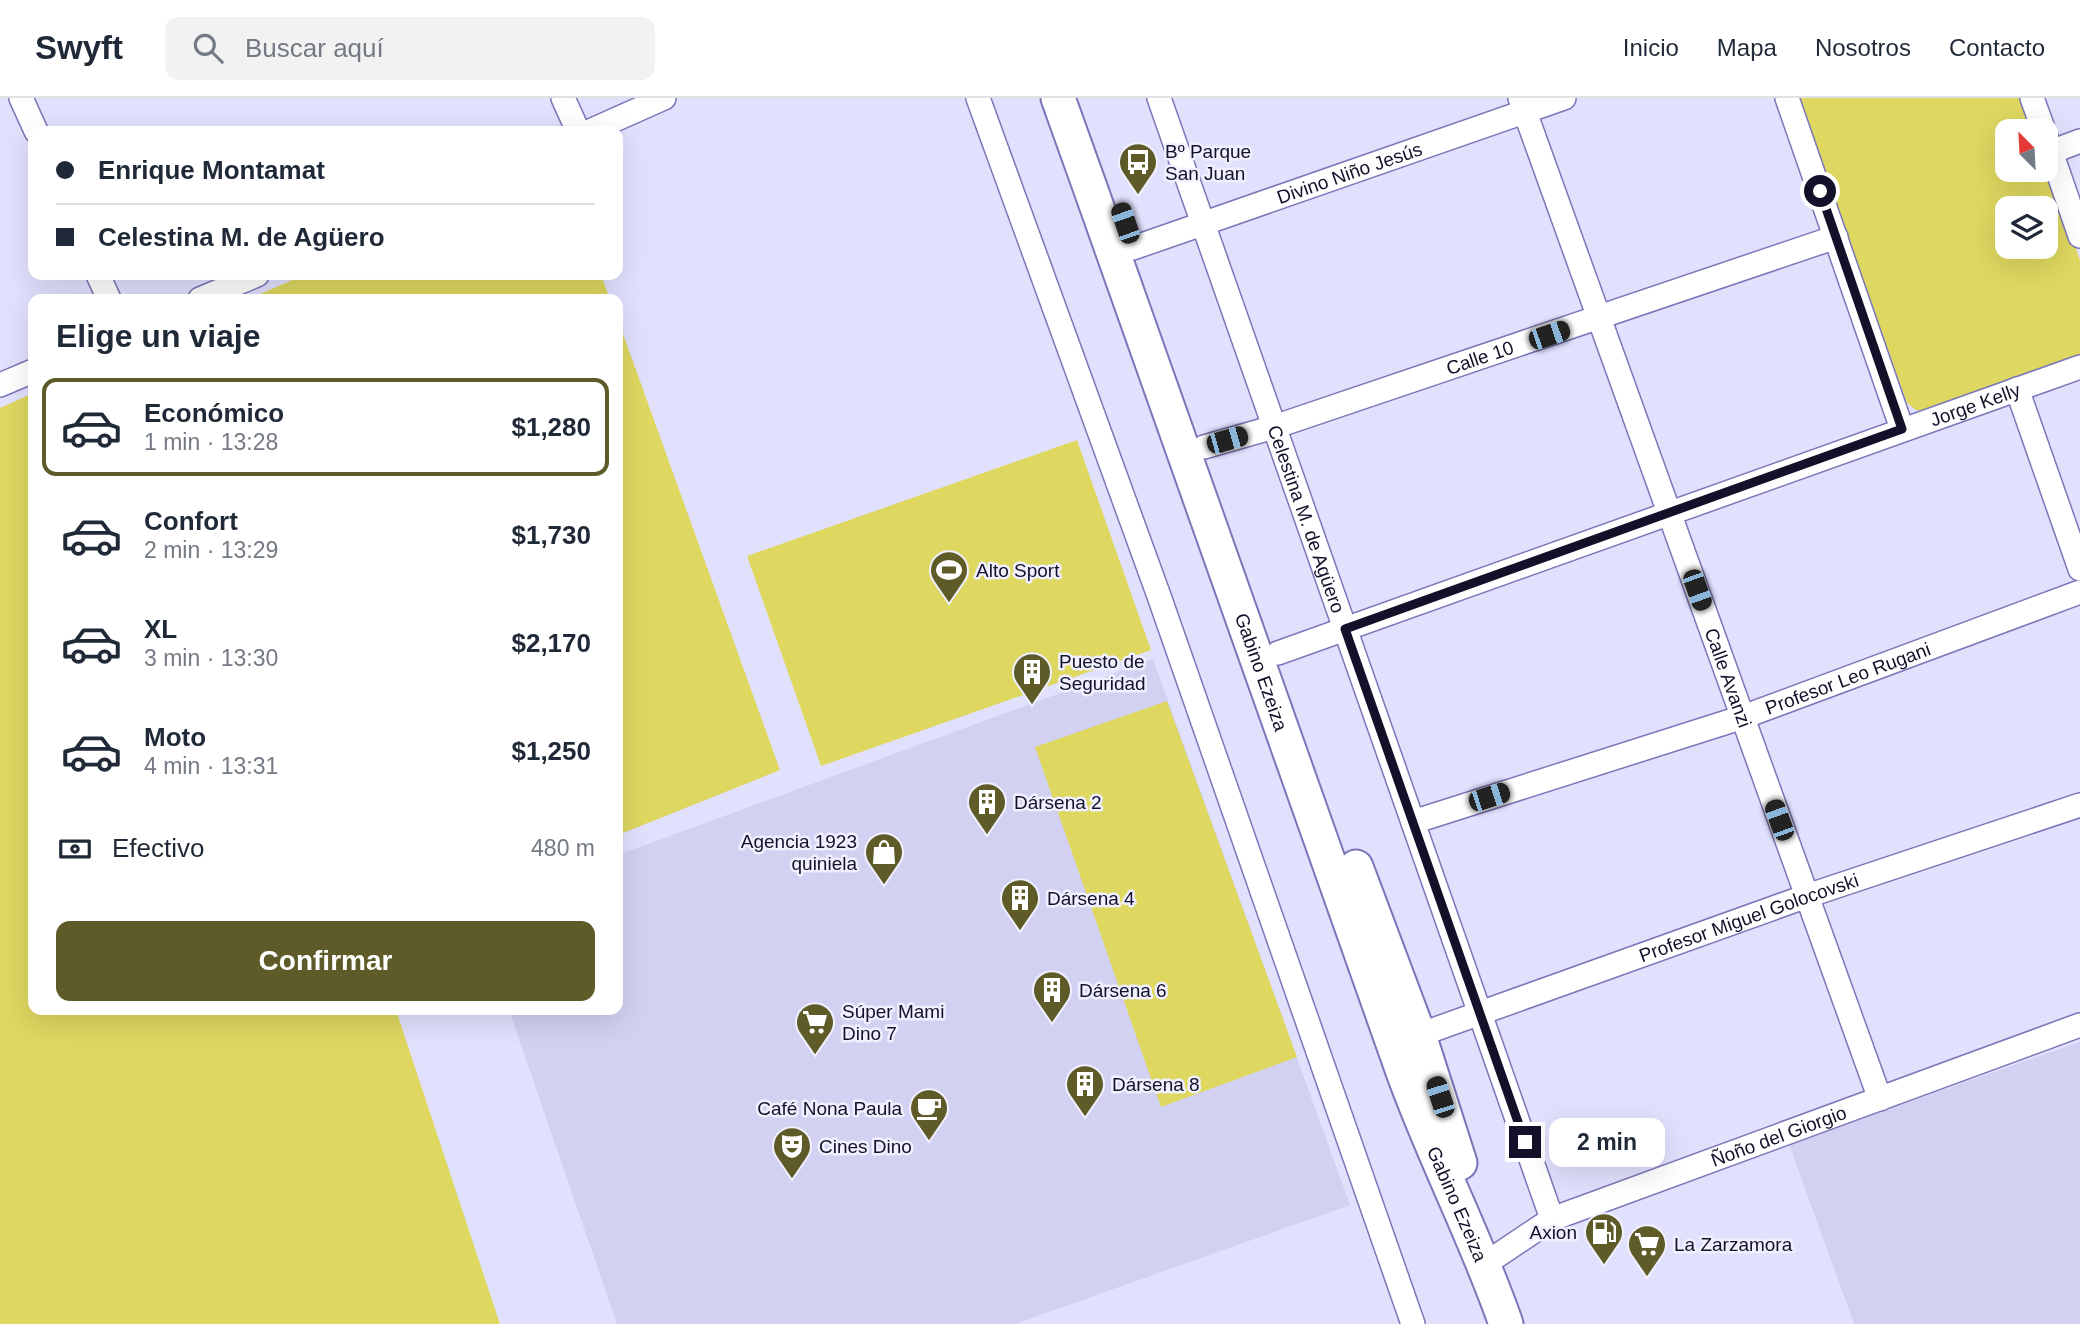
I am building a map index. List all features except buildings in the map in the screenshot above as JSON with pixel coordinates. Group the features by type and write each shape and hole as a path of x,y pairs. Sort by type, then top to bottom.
{"main road":[{"name":"Gabino Ezeiza","path":"1058,98 1403,1071 1485,1264"},
{"name":"Gabino Ezeiza","path":"1081,98 1278,653 1419,1035 1468,1189 1485,1264"},
{"path":"1485,1264 1506,1324"}],"street":[{"path":"21,98 34,126"},
{"path":"563,98 576,126"},
{"path":"601,126 664,98"},
{"path":"978,98 1159,596 1413,1324"},
{"name":"Celestina M. de Agüero","path":"1159,98 1552,1219"},
{"name":"Divino Niño Jesús","path":"1133,248 1522,105 1564,98"},
{"path":"1787,98 1902,429"},
{"path":"2032,98 2040,119"},
{"name":"Calle Avanzi","path":"1522,105 1880,1099"},
{"path":"2058,140 2080,141"},
{"path":"2058,172 2080,236"},
{"name":"Calle 10","path":"1204,447 1275,427 1836,237"},
{"path":"212,294 245,280"},
{"name":"Jorge Kelly","path":"1278,653 2080,367"},
{"path":"0,385 28,373"},
{"path":"2017,389 2080,569"},
{"name":"Profesor Leo Rugani","path":"1413,822 1743,717 2080,592"},
{"name":"Profesor Miguel Golocovski","path":"1419,1035 1807,896 2080,805"},
{"name":"Ñoño del Giorgio","path":"1485,1264 1552,1219 2080,1025"}],"shaded area":[{"path":"1797,98 2023,98 2030,119 1995,119 1995,182 2053,182 2058,196 1995,196 1995,259 2058,259 2058,197 2080,260 2080,361 1929,412 1916,410 1907,403"},
{"path":"292,280 603,280 608,294 260,294"},
{"path":"623,334 780,770 623,833"},
{"path":"28,395 28,1015 398,1015 500,1324 0,1324 0,408"},
{"name":"Alto Sport","path":"1077,440 1151,650 821,766 747,556"},
{"path":"1153,659 1350,1205 1015,1324 617,1324 511,1015 623,1015 623,853"},
{"path":"1167,701 1297,1057 1161,1107 1035,747"},
{"path":"2080,1042 2080,1324 1854,1324 1789,1144"}],"place":[{"name":"Bº Parque San Juan","path":"1138,196"},
{"name":"Alto Sport","path":"949,604"},
{"name":"Puesto de Seguridad","path":"1032,706"},
{"name":"Dársena 2","path":"987,836"},
{"name":"Agencia 1923 quiniela","path":"884,886"},
{"name":"Dársena 4","path":"1020,932"},
{"name":"Dársena 6","path":"1052,1024"},
{"name":"Súper Mami Dino 7","path":"815,1056"},
{"name":"Dársena 8","path":"1085,1118"},
{"name":"Café Nona Paula","path":"929,1142"},
{"name":"Cines Dino","path":"792,1180"},
{"name":"Axion","path":"1604,1266"},
{"name":"La Zarzamora","path":"1647,1278"}],"route":[{"path":"1525,1142 1345,629 1902,429 1820,191"}]}
